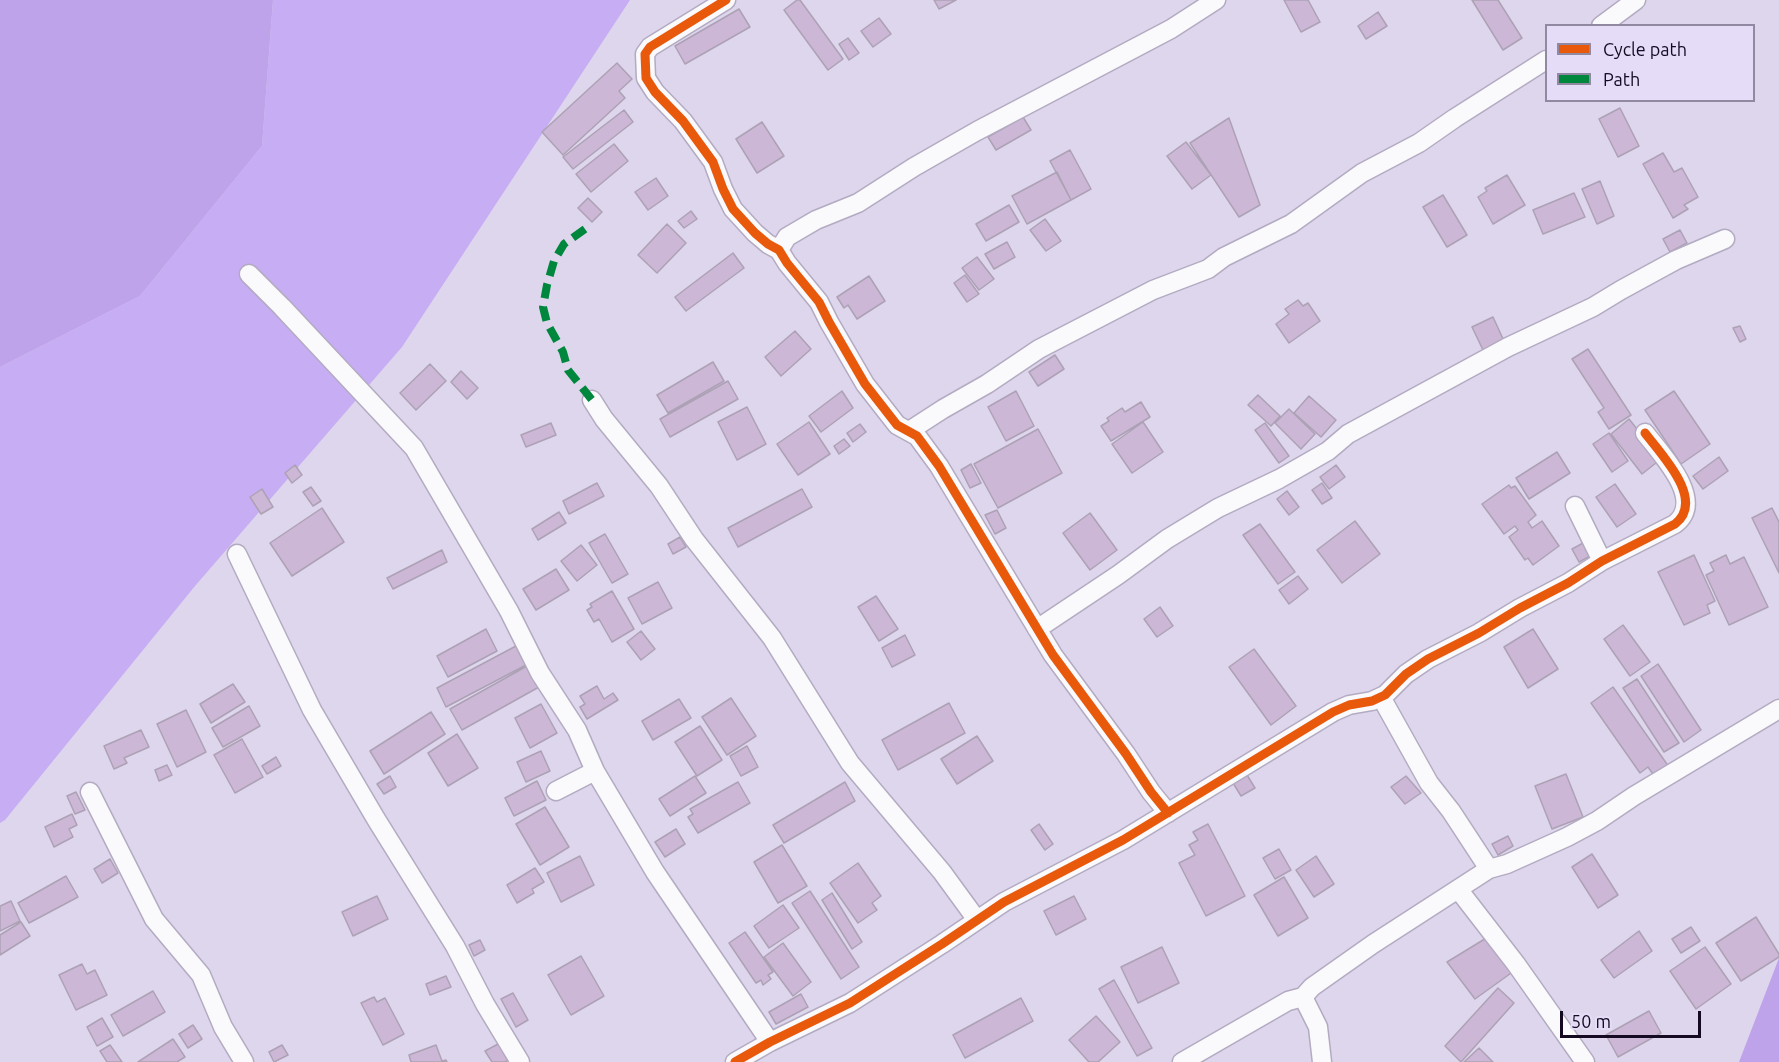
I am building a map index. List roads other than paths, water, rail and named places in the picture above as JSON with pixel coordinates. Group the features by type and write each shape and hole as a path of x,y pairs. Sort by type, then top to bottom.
{"street":[{"path":"726,0 650,47 645,54 646,78 655,92 683,121 713,162 733,209 755,233 779,250 819,302 865,384 897,425 917,436 939,466 1053,655 1168,813"},
{"path":"779,250 786,237 816,220 858,203 968,136 1171,29 1216,0"},
{"path":"1604,24 1636,0"},
{"path":"909,431 987,384 1039,349 1153,290 1208,269 1224,257 1291,224 1362,173 1419,143 1545,61"},
{"path":"1037,629 1119,575 1167,539 1218,508 1279,479 1328,452 1348,434 1508,347 1557,325 1676,261 1725,239"},
{"path":"249,274 414,448 509,611 540,673 577,730 595,771 655,872 770,1042"},
{"path":"592,400 604,419 658,486 694,539 772,638 850,763 942,872 977,920"},
{"path":"735,1062 770,1042 850,1003 1004,902 1123,840 1333,712 1385,695 1406,674 1428,658 1479,633 1568,583 1602,561 1675,524 1682,519 1685,512 1686,502 1681,483 1676,472 1645,433"},
{"path":"1575,506 1602,561"},
{"path":"237,554 312,710 455,946 485,1004 520,1062"},
{"path":"1381,697 1429,783 1451,811 1488,869"},
{"path":"1182,1062 1288,1001 1303,997 1312,987 1373,944 1488,869 1507,864 1597,821 1634,796 1779,709"},
{"path":"556,792 595,771"},
{"path":"90,792 154,919 201,975 224,1027 244,1062"},
{"path":"1458,889 1516,964 1585,1062"},
{"path":"1303,997 1318,1027 1322,1062"}]}
